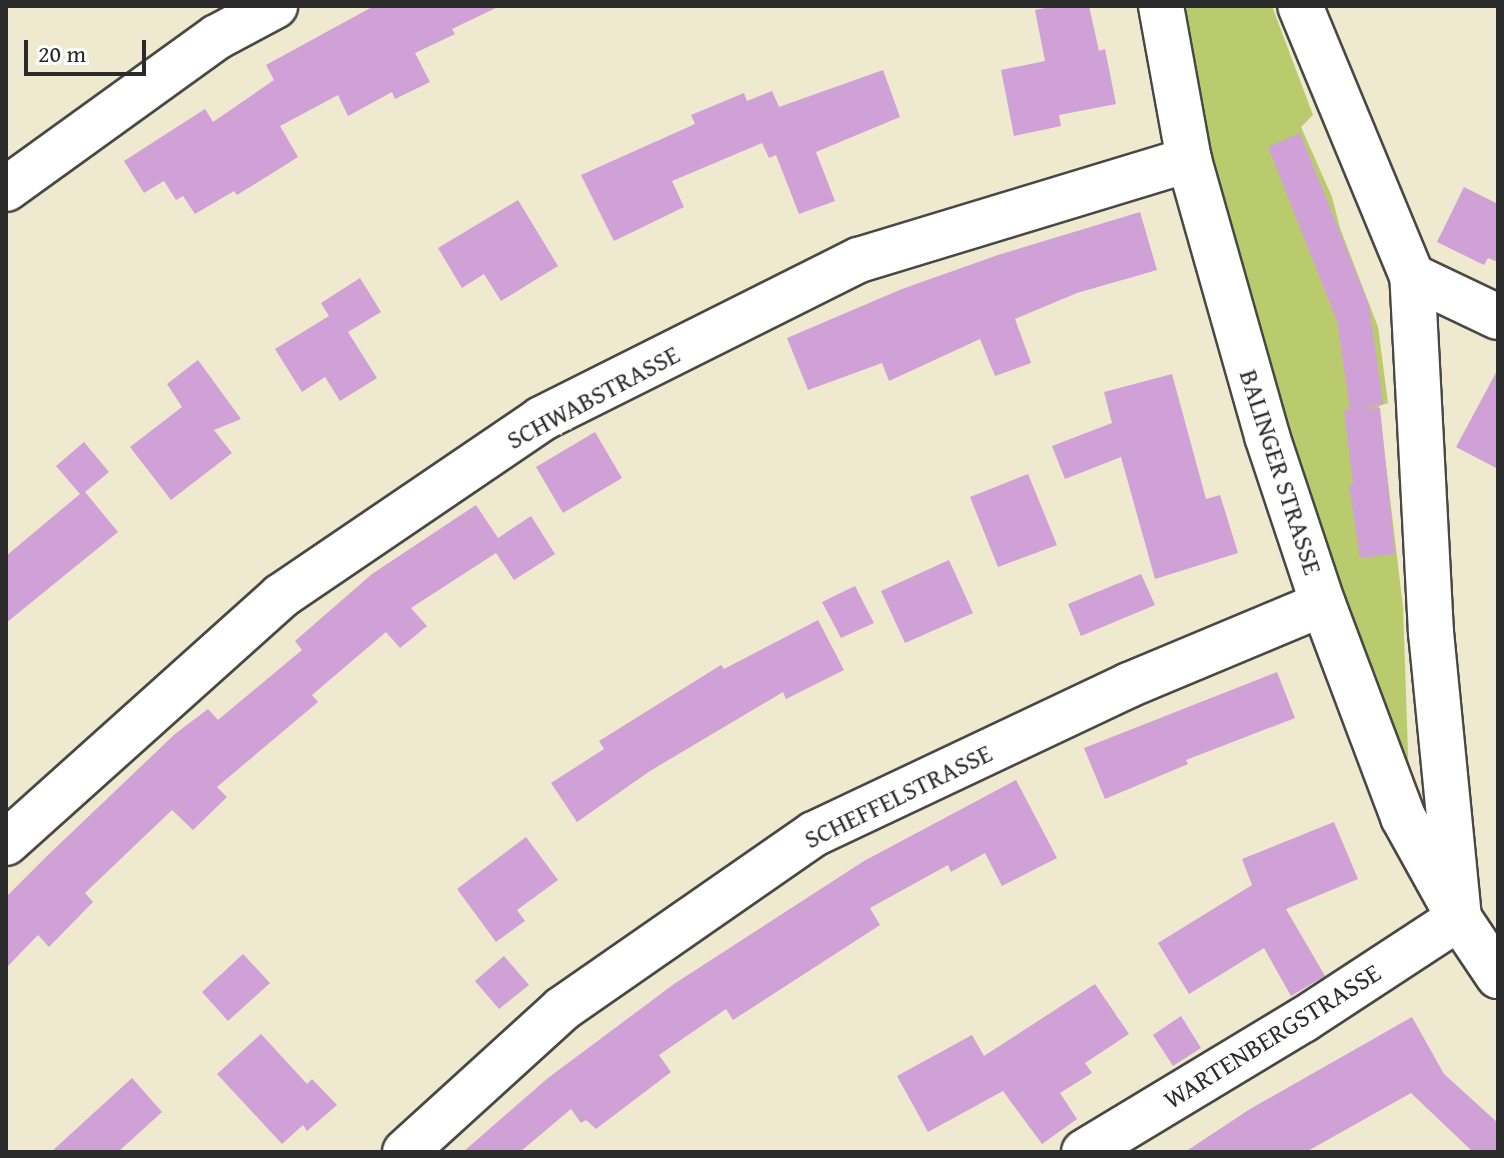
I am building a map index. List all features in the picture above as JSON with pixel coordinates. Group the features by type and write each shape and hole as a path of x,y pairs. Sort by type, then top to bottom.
{"street":[{"path":"6,189 217,37 275,6"},
{"name":"BALINGER STRASSE","path":"1161,6 1189,160 1267,436 1323,604 1403,817 1459,918 1498,976"},
{"name":"BALINGER STRASSE","path":"1300,6 1412,276 1431,633 1459,918"},
{"name":"SCHWABSTRASSE","path":"6,843 281,596 541,419 859,260 1189,160"},
{"path":"1412,276 1498,317"},
{"name":"SCHEFFELSTRASSE","path":"405,1152 562,1009 814,834 1129,685 1323,604"},
{"name":"WARTENBERGSTRASSE","path":"1084,1152 1303,1020 1459,918"}],"green space":[{"path":"1183,6 1272,6 1313,115 1301,127 1332,197 1340,228 1378,327 1388,403 1379,406 1403,607 1409,782 1341,597 1287,433 1211,152"}],"building":[{"path":"374,6 500,6 452,29 455,34 415,53 430,82 395,99 392,92 348,116 338,95 280,126 298,157 237,195 234,191 195,214 183,196 176,200 164,181 144,193 124,161 205,109 213,122 274,80 266,65"},
{"path":"1056,6 1089,6 1099,51 1105,49 1116,104 1059,115 1061,126 1014,136 1001,70 1045,61 1035,10"},
{"path":"883,70 900,117 816,152 835,201 799,214 776,155 769,158 762,143 672,181 684,207 614,241 581,175 695,124 691,115 744,93 747,101 772,91 779,107"},
{"path":"1300,133 1369,305 1383,404 1364,409 1380,408 1395,554 1360,558 1349,485 1353,484 1344,410 1350,409 1337,321 1268,147"},
{"path":"1464,187 1498,204 1498,262 1488,258 1484,265 1437,242"},
{"path":"518,200 558,266 501,301 484,274 462,288 438,248"},
{"path":"1140,212 1157,270 1077,293 1015,319 1031,363 995,376 980,339 889,381 882,363 808,390 787,338 902,289 998,255"},
{"path":"360,278 381,312 348,332 377,378 340,401 325,377 302,392 275,349 329,316 321,303"},
{"path":"198,360 241,419 214,430 232,453 171,500 130,447 182,407 167,384"},
{"path":"1498,369 1498,469 1456,447"},
{"path":"1172,374 1206,499 1220,495 1238,553 1155,579 1121,457 1065,479 1052,446 1112,423 1104,392"},
{"path":"595,432 622,478 563,513 536,467"},
{"path":"84,442 109,472 85,492 118,532 6,623 6,556 80,494 56,466"},
{"path":"1028,474 1057,545 998,567 970,497"},
{"path":"476,505 498,538 531,516 555,554 514,580 496,553 411,608 427,626 400,648 386,632 312,695 318,702 217,787 227,797 193,830 172,810 85,893 93,902 49,947 38,935 6,968 6,897 47,856 175,734 208,709 218,720 302,650 295,641 372,574"},
{"path":"949,560 973,613 905,643 881,591"},
{"path":"1141,574 1155,605 1081,636 1068,604"},
{"path":"855,586 874,623 841,638 822,602"},
{"path":"818,620 844,670 786,699 783,692 650,771 577,822 551,783 604,749 599,741 721,665 724,669"},
{"path":"1277,672 1295,718 1186,760 1188,764 1105,799 1084,748"},
{"path":"1016,780 1057,858 1002,886 985,853 951,872 948,865 870,908 880,925 733,1020 726,1009 659,1055 671,1072 596,1129 586,1120 581,1123 571,1109 520,1152 463,1152 548,1078 674,984 864,861"},
{"path":"1334,822 1358,879 1286,909 1325,976 1291,996 1264,948 1189,994 1158,943 1252,885 1242,859"},
{"path":"526,837 558,880 517,910 525,921 496,942 457,889"},
{"path":"243,954 270,983 228,1021 202,992"},
{"path":"504,956 529,985 499,1009 475,981"},
{"path":"1095,984 1129,1034 1085,1063 1092,1073 1060,1093 1077,1119 1042,1144 1003,1091 928,1132 897,1076 972,1035 984,1056"},
{"path":"1181,1016 1201,1048 1173,1066 1153,1035"},
{"path":"1412,1017 1444,1074 1498,1123 1498,1152 1473,1152 1411,1093 1306,1152 1185,1152 1250,1109"},
{"path":"261,1034 307,1084 312,1079 337,1105 307,1131 303,1125 282,1144 217,1074"},
{"path":"132,1078 162,1112 118,1152 51,1152"}]}
